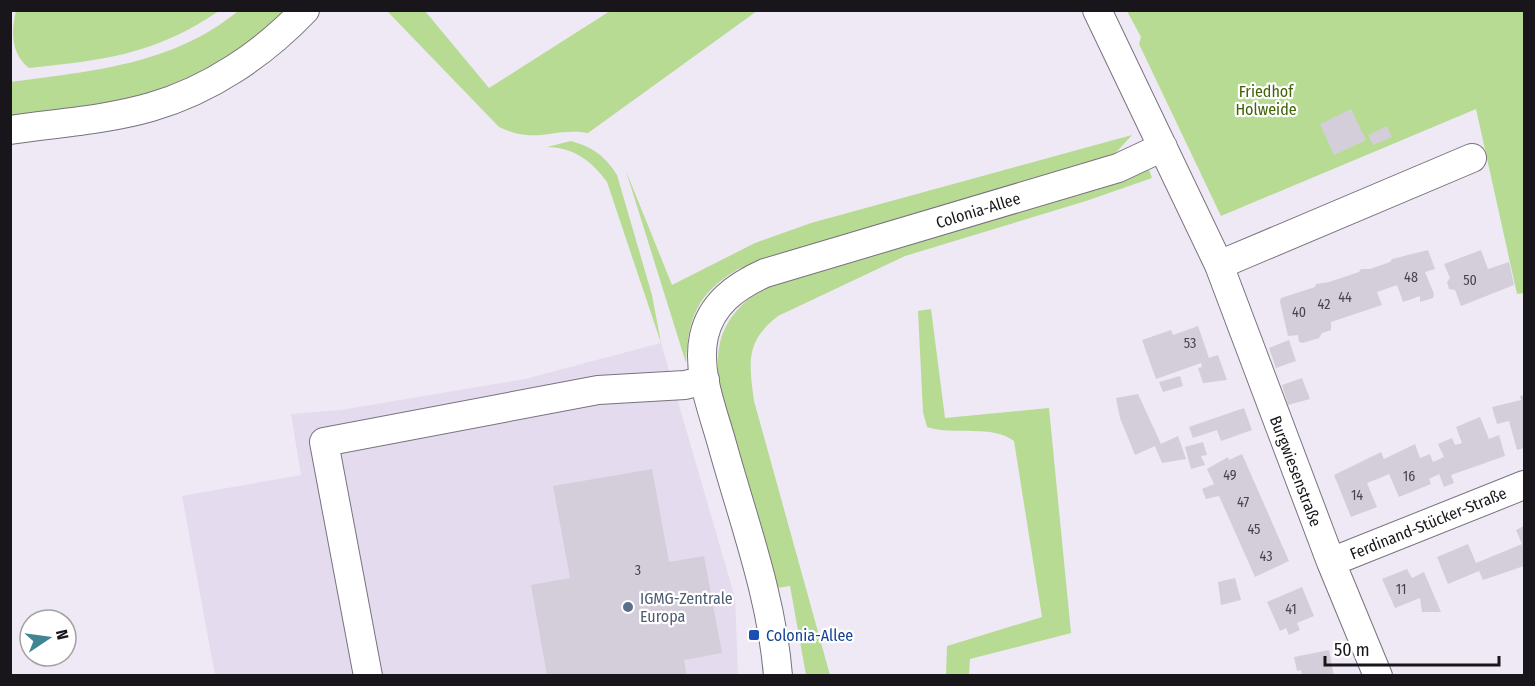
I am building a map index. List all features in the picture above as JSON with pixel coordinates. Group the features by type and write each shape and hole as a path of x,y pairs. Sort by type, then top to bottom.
{"street":[{"path":"10,130 151,107 195,90 244,63 286,31 305,10"},
{"name":"Burgwiesenstraße","path":"1097,10 1220,265 1331,562 1378,675"},
{"name":"Colonia-Allee","path":"778,675 776,643 705,380 704,337 712,314 728,294 765,273 1118,168 1163,147"},
{"path":"1220,265 1472,158"},
{"path":"368,675 324,442 598,390 685,385 705,380"},
{"name":"Ferdinand-Stücker-Straße","path":"1331,562 1524,485"}],"shaded area":[{"path":"661,343 735,598 738,675 215,675 182,496 301,475 291,414 341,410 525,379"}],"green space":[{"path":"16,10 219,11 172,37 128,53 81,62 29,68 19,56 14,42 13,27"},
{"path":"238,11 290,11 236,53 177,86 133,100 11,117 11,82 101,69 159,54 213,29"},
{"path":"387,11 425,11 489,88 610,11 757,11 588,133 524,135 499,127"},
{"name":"Friedhof Holweide","path":"1127,11 1524,11 1524,293 1517,294 1476,109 1221,216 1139,44 1141,37"},
{"path":"1132,135 1111,158 738,269 713,288 697,308 689,332 686,363 626,171 672,285 755,243 811,223"},
{"path":"571,141 598,153 617,175 652,295 661,343 607,182 581,157 565,150 547,147"},
{"path":"1149,170 1152,178 1086,201 905,256 778,316 760,335 755,344 751,364 754,401 830,675 806,675 790,586 777,588 720,391 718,359 720,343 732,317 745,302 768,286"},
{"path":"931,309 945,418 1049,408 1071,633 970,659 969,675 946,675 947,646 1042,617 1014,441 1005,436 984,431 949,431 927,427 923,412 918,311"}],"building":[{"path":"1351,109 1366,140 1334,155 1320,124"},
{"path":"1387,126 1392,137 1373,145 1368,135"},
{"path":"1428,250 1435,269 1425,272 1434,294 1433,298 1420,302 1420,296 1403,302 1397,285 1377,292 1382,305 1331,322 1331,330 1322,333 1319,338 1303,343 1299,342 1298,335 1288,336 1281,298 1315,287 1316,284 1359,272 1361,269 1370,269 1390,262 1392,259"},
{"path":"1481,250 1488,269 1509,262 1514,285 1461,306 1455,290 1449,289 1447,282 1450,278 1444,264"},
{"path":"1198,326 1209,358 1218,355 1227,380 1203,383 1198,368 1202,367 1201,363 1156,379 1142,340 1171,330 1173,335"},
{"path":"1289,340 1296,361 1276,368 1269,348"},
{"path":"1180,376 1183,386 1163,392 1159,382"},
{"path":"1302,378 1310,399 1288,405 1282,385"},
{"path":"1138,394 1161,444 1178,436 1186,459 1162,463 1155,446 1135,455 1120,418 1116,398"},
{"path":"1524,395 1524,448 1517,450 1509,421 1497,424 1492,407 1521,400 1520,396"},
{"path":"1244,408 1252,430 1221,441 1217,430 1193,438 1189,427"},
{"path":"1480,417 1489,439 1499,435 1505,456 1451,475 1454,483 1444,487 1439,474 1429,479 1431,484 1399,497 1389,474 1367,483 1377,507 1351,517 1334,475 1381,452 1384,459 1415,444 1420,458 1430,454 1433,462 1444,457 1438,444 1452,438 1455,445 1462,443 1456,427"},
{"path":"1203,442 1207,455 1201,456 1205,465 1191,469 1185,447"},
{"path":"1242,454 1289,561 1255,577 1219,496 1206,499 1202,489 1214,484 1207,469 1228,457 1229,460"},
{"path":"652,469 669,562 704,556 722,653 684,660 687,676 547,676 531,585 570,578 553,486"},
{"path":"1524,526 1524,566 1483,580 1479,571 1448,584 1437,557 1468,544 1476,563 1522,544 1516,530"},
{"path":"1407,569 1412,578 1424,572 1441,612 1422,612 1420,598 1395,608 1382,579"},
{"path":"1235,578 1241,600 1221,605 1218,582"},
{"path":"1302,587 1314,616 1297,623 1300,630 1289,635 1286,628 1280,631 1267,602"},
{"path":"1329,650 1334,676 1302,676 1301,670 1297,671 1294,657"}],"place":[{"name":"IGMG-Zentrale Europa","path":"628,607"},
{"name":"Colonia-Allee","path":"754,635"}]}
